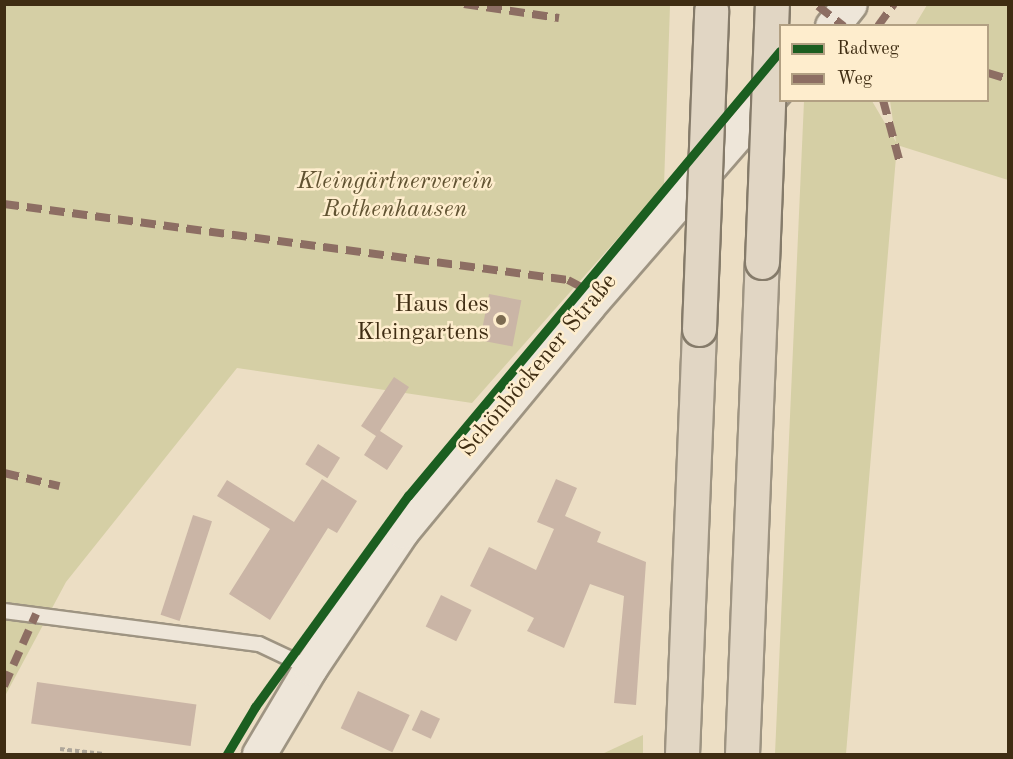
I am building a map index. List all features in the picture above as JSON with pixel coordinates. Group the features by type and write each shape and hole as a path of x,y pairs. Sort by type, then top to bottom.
{"highway":[{"path":"742,754 772,4"},
{"path":"682,754 711,8"}],"main road":[{"path":"834,24 850,4"},
{"name":"Schönböckener Straße","path":"259,754 310,668 402,531 587,307 779,85"}],"lane":[{"path":"4,611 259,644 310,668"}],"path":[{"path":"60,749 104,754"}],"green space":[{"name":"Kleingärtnerverein Rothenhausen","path":"5,5 670,5 664,186 472,403 237,368 66,582 5,696"},
{"path":"927,5 1008,5 1008,180 897,145 846,754 775,754 804,102 873,102 896,142 890,102 989,102 989,24 916,24"},
{"path":"643,735 643,754 602,754"}],"building":[{"name":"Haus des Kleingartens","path":"489,294 521,300 512,346 480,340"},
{"path":"394,377 409,387 380,431 403,446 387,470 364,455 376,436 361,426"},
{"path":"318,444 340,458 327,478 305,464"},
{"path":"322,479 357,501 337,533 328,528 270,620 229,594 270,529 217,496 227,480 294,522"},
{"path":"556,479 577,488 565,516 601,532 597,542 646,562 636,705 614,703 624,596 590,584 564,648 527,631 534,618 470,586 489,547 536,570 554,529 537,522"},
{"path":"193,515 212,521 180,621 161,615"},
{"path":"441,595 472,610 456,641 426,626"},
{"path":"37,682 196,704 191,746 31,724"},
{"path":"358,691 410,715 392,752 341,728"},
{"path":"421,710 440,719 431,739 412,730"}],"marked path":[{"path":"464,4 559,18"},
{"path":"879,24 894,4"},
{"path":"818,6 841,24"},
{"path":"989,73 1008,79"},
{"path":"884,102 900,163"},
{"path":"4,204 568,280 581,287"},
{"path":"4,473 59,486"},
{"path":"4,686 36,614"}],"cycle path":[{"path":"227,754 255,707 408,496 779,52"}],"place":[{"name":"Haus des Kleingartens","path":"501,320"}]}
